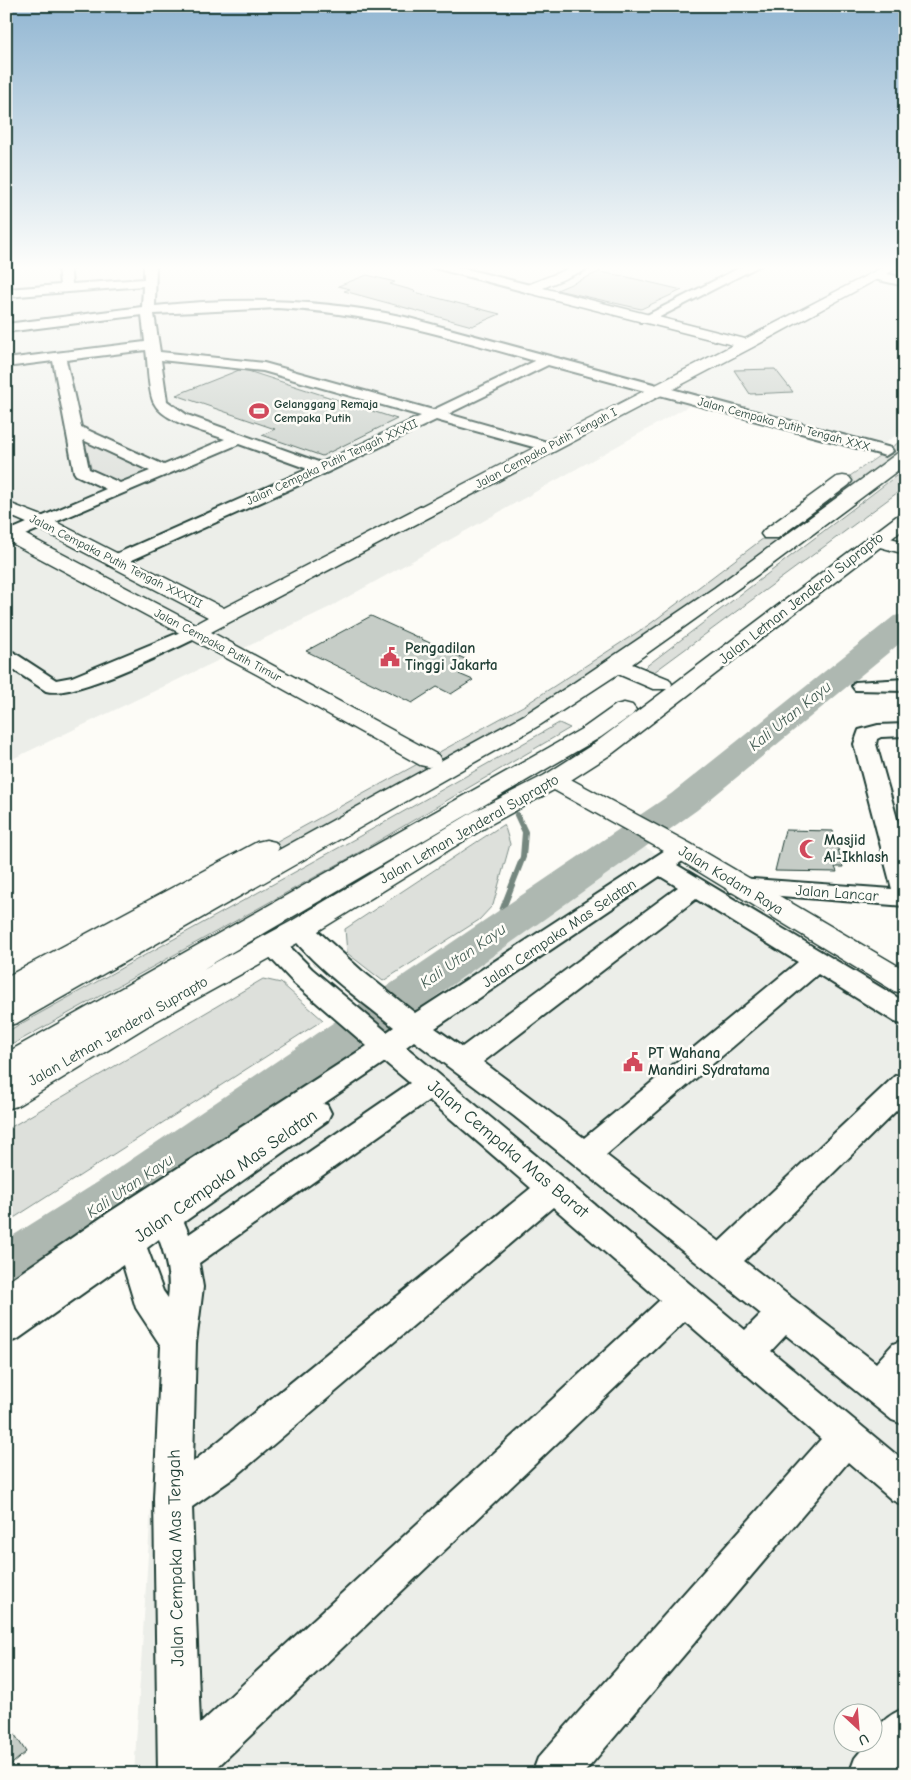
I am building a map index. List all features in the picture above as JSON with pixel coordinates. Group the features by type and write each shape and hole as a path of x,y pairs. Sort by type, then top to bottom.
{"main road":[{"name":"Jalan Cempaka Putih Tengah I","path":"209,625 740,348"},
{"path":"6,1015 532,720 617,666 785,536 885,451 905,438"},
{"path":"6,990 429,760 544,694 632,638 905,456"},
{"name":"Jalan Letnan Jenderal Suprapto","path":"6,1097 138,1017 271,943 300,929 593,732 661,684 905,500"},
{"name":"Jalan Cempaka Putih Tengah XXXIII","path":"6,507 115,561 209,625"},
{"name":"Jalan Letnan Jenderal Suprapto","path":"6,1068 481,808 554,780 604,748 905,519"},
{"name":"Jalan Cempaka Putih Timur","path":"11,535 209,625 429,760"},
{"path":"876,540 905,548"},
{"path":"803,577 835,573"},
{"path":"617,666 661,684"},
{"name":"Jalan Kodam Raya","path":"554,780 658,836 671,858 739,886 905,984"},
{"path":"142,915 196,909"}],"street":[{"name":"Jalan Cempaka Putih Tengah XXX","path":"506,348 885,451"},
{"path":"153,350 160,402 165,408 182,418 322,469"},
{"path":"6,363 153,350 264,367 549,447"},
{"path":"59,357 82,472 119,489"},
{"name":"Jalan Cempaka Putih Tengah XXXII","path":"115,561 322,469 548,360"},
{"path":"74,430 162,470"},
{"path":"11,535 40,525 162,470 238,439"},
{"path":"6,656 50,686 59,687 78,682 209,625"},
{"path":"862,686 905,685"},
{"path":"905,730 878,731 867,735 865,744 905,892"},
{"path":"671,858 695,887 905,1015"},
{"name":"Jalan Cempaka Mas Selatan","path":"6,1328 125,1233 384,1045 671,858"},
{"name":"Jalan Lancar","path":"739,886 905,898"},
{"path":"463,1062 695,887"},
{"path":"300,929 325,956 358,982 418,1023 463,1062 905,1408"},
{"name":"Jalan Cempaka Mas Barat","path":"271,943 303,976 554,1187 905,1487"},
{"path":"584,1155 816,961"},
{"path":"182,1257 431,1084"},
{"path":"720,1263 905,1084"},
{"path":"173,1498 222,1464 554,1187"},
{"name":"Jalan Cempaka Mas Tengah","path":"163,1207 182,1257 186,1287 179,1343 173,1498 180,1773"},
{"path":"125,1233 148,1297 179,1343"},
{"name":"Jalan Cempaka Mas Selatan","path":"6,1302 125,1233"},
{"path":"180,1773 685,1299"},
{"path":"747,1352 784,1313"},
{"path":"878,1386 905,1356"},
{"path":"554,1774 846,1437"},
{"path":"871,1774 905,1729"}],"shaded area":[{"path":"6,348 905,348 905,429 879,447 703,398 328,608 6,762"},
{"path":"905,438 905,457 840,505 461,761 6,990 525,705 650,624 805,507"},
{"path":"84,439 153,470 119,484 92,472"},
{"path":"896,476 905,479 905,487 646,678 636,674"},
{"path":"559,723 570,728 351,857 6,1048 6,1032 387,821"},
{"path":"504,824 510,844 493,905 479,920 383,981 347,953 345,929"},
{"path":"636,842 905,999 905,1774 134,1774 172,1177"},
{"path":"263,979 281,983 323,1020 6,1223 6,1130"}],"building":[{"path":"775,369 793,392 750,394 734,370"},
{"path":"239,370 248,371 397,419 322,456 262,435 275,429 176,395"},
{"name":"Pengadilan Tinggi Jakarta","path":"371,616 476,664 459,674 473,680 451,694 437,687 412,703 306,651"},
{"name":"Masjid Al-Ikhlash","path":"785,830 833,831 843,867 835,867 837,872 775,871"},
{"path":"6,1721 26,1752 6,1769"}],"waterway":[{"name":"Kali Utan Kayu","path":"6,1268 116,1197 684,802 905,623"},
{"path":"494,931 523,857 525,832 517,815"},
{"name":"Kali Utan Kayu","path":"492,935 494,929"}],"place":[{"name":"Gelanggang Remaja Cempaka Putih","path":"259,411"},
{"name":"Pengadilan Tinggi Jakarta","path":"390,657"},
{"name":"Masjid Al-Ikhlash","path":"809,849"},
{"name":"PT Wahana Mandiri Sydratama","path":"633,1062"}]}
